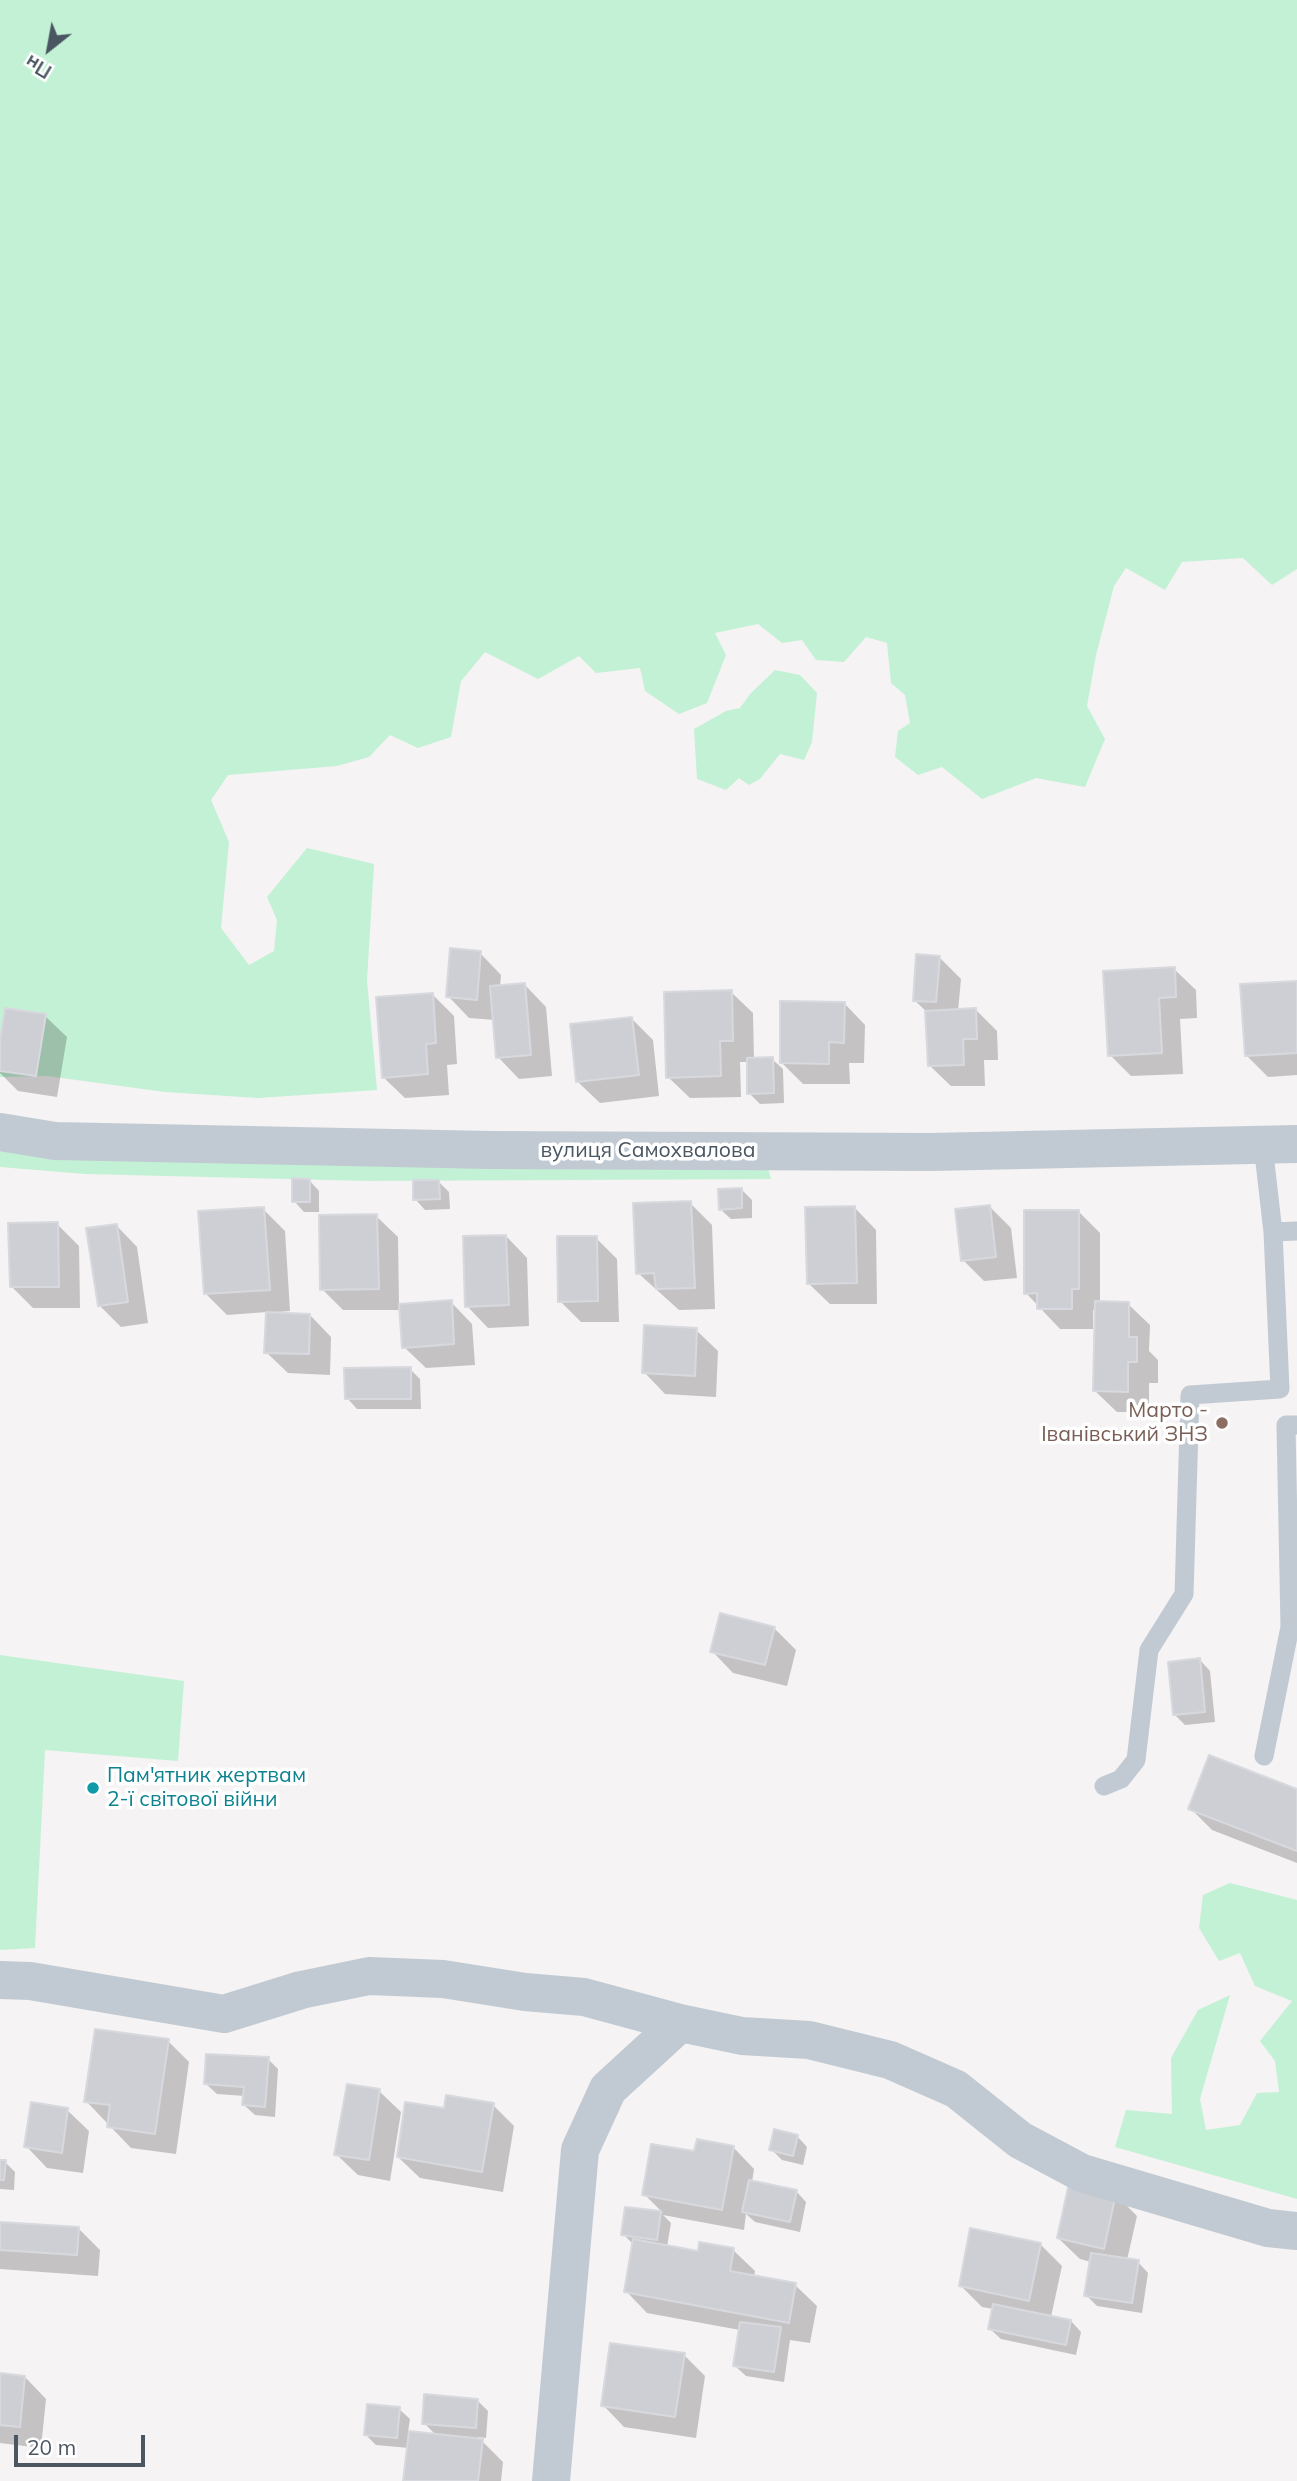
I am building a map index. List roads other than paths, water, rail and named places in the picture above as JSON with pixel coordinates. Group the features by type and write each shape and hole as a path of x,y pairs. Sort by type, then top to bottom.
{"street":[{"name":"вулиця Самохвалова","path":"0,1132 55,1141 490,1150 931,1152 1280,1145"},
{"path":"0,1980 30,1981 224,2014 301,1990 369,1976 443,1979 525,1992 584,1997 680,2023 742,2036 809,2040 890,2060 956,2090 1020,2140 1082,2173 1268,2228 1297,2231"},
{"path":"551,2481 580,2150 608,2089 680,2023"}],"lane":[{"path":"1104,1786 1121,1779 1136,1760 1149,1650 1184,1594 1190,1395 1280,1389 1273,1231 1280,1145"},
{"path":"1273,1231 1297,1231"},
{"path":"1264,1756 1290,1627 1286,1425 1297,1425"}],"place":[{"name":"Марто - Іванівський ЗНЗ","path":"1222,1423"},
{"name":"Пам'ятник жертвам 2-ї світової війни","path":"93,1788"}]}
